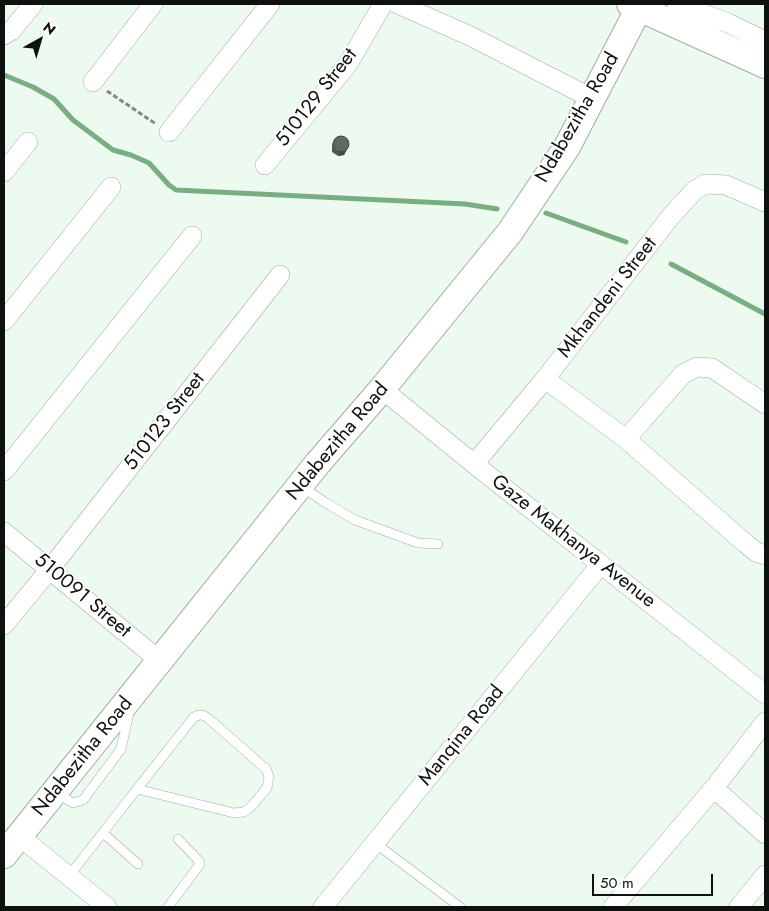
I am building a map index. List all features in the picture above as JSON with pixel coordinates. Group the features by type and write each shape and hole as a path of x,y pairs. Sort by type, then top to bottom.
{"street":[{"path":"4,35 12,30 33,4"},
{"path":"93,82 153,4"},
{"path":"168,132 270,4"},
{"name":"510129 Street","path":"265,165 348,64 383,4"},
{"path":"398,4 470,36 591,98"},
{"path":"677,4 765,41"},
{"path":"636,5 765,66"},
{"name":"Ndabezitha Road","path":"12,845 318,463 382,389 510,232 567,147 636,5"},
{"path":"4,172 28,142"},
{"name":"Mkhandeni Street","path":"474,464 546,379 671,216 695,190 705,184 726,185 765,202"},
{"path":"4,321 111,187"},
{"path":"4,471 192,236"},
{"name":"510123 Street","path":"4,625 50,569 280,274"},
{"path":"626,439 683,374 697,367 712,368 765,404"},
{"path":"546,379 626,439 745,543 756,552 765,555"},
{"name":"Gaze Makhanya Avenue","path":"382,389 765,694"},
{"name":"510091 Street","path":"4,532 160,661"},
{"name":"Manqina Road","path":"323,907 601,564"},
{"path":"613,907 714,788 765,722"},
{"path":"714,788 765,834"},
{"path":"12,845 69,876 107,907"},
{"path":"739,907 765,875"}],"lane":[{"path":"301,486 355,520 418,543 438,544"},
{"path":"69,876 190,721 199,715 203,715 266,769 268,776 267,788 251,807 244,812 234,813 137,789"},
{"path":"102,833 138,864"},
{"path":"168,907 200,864 199,860 178,839"},
{"path":"375,843 460,907"}],"path":[{"path":"93,82 168,132"}],"building":[{"path":"341,136 349,144 341,152 333,144"}],"waterway":[{"path":"4,75 33,87 54,99 73,120 113,150 149,163 176,190 465,204 497,209"},
{"path":"546,213 626,242"},
{"path":"671,264 765,314"}]}
